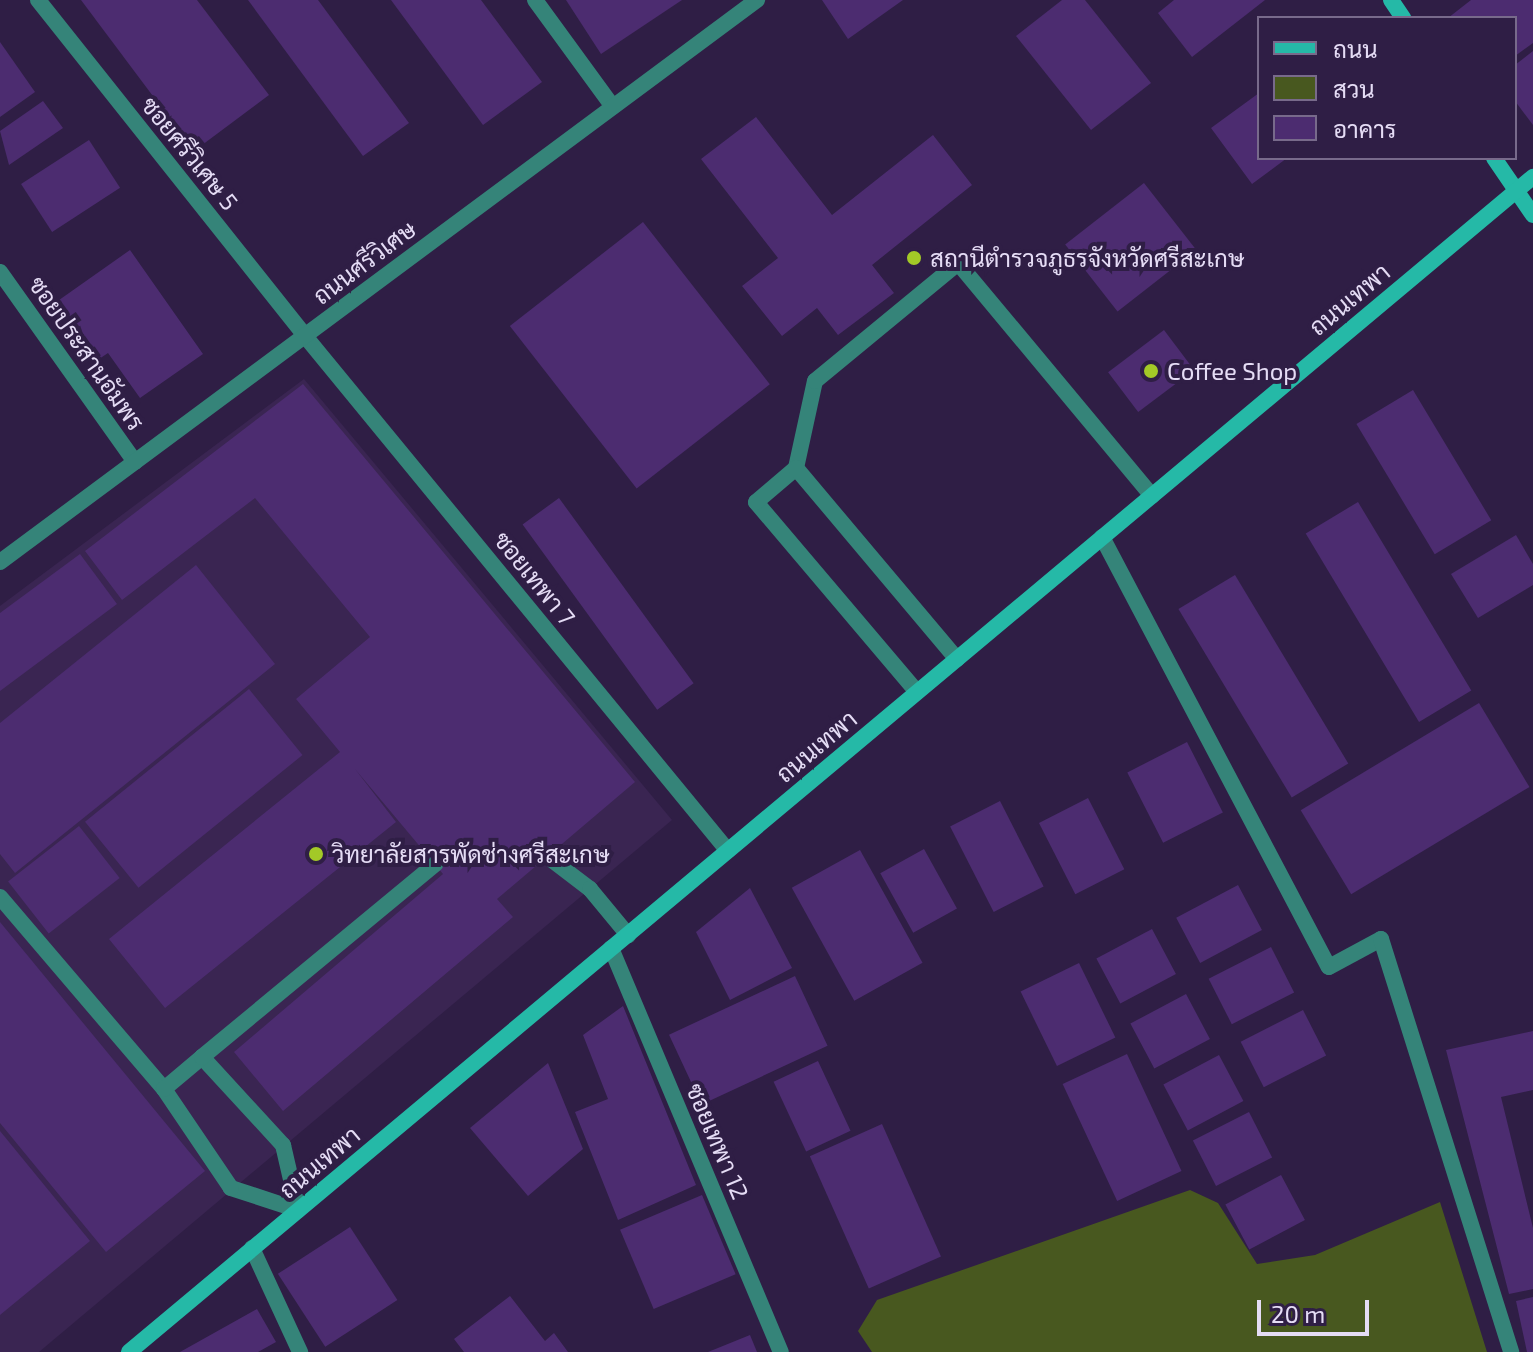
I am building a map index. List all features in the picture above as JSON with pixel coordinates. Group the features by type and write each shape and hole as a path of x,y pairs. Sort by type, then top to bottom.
{"main road":[{"path":"1495,160 1533,215"},
{"name":"ถนนเทพา","path":"129,1352 1533,177"}],"street":[{"name":"ซอยศรีวิเศษ 5","path":"38,0 305,336"},
{"path":"535,0 613,107"},
{"name":"ถนนศรีวิเศษ","path":"0,562 757,0"},
{"path":"917,692 756,502 796,468 815,381 958,263 1152,496"},
{"name":"ซอยประสานอัมพร","path":"0,272 135,462"},
{"name":"ซอยเทพา 7","path":"305,336 728,851"},
{"path":"796,468 957,659"},
{"path":"1102,537 1329,967 1381,939 1511,1352"},
{"path":"548,857 590,889 628,935"},
{"path":"164,1089 435,864"},
{"path":"0,897 164,1089 231,1188 298,1210"},
{"name":"ซอยเทพา 12","path":"611,948 781,1352"},
{"path":"202,1057 283,1145 298,1210"},
{"path":"252,1248 300,1352"}],"shaded area":[{"name":"วิทยาลัยสารพัดช่างศรีสะเกษ","path":"304,379 672,820 39,1352 0,1352 0,606"}],"green space":[{"path":"1190,1190 1218,1203 1257,1264 1315,1255 1440,1202 1487,1352 872,1352 858,1331 877,1300"}],"building":[{"path":"81,0 197,0 269,95 194,151"},
{"path":"248,0 318,0 409,123 363,156"},
{"path":"391,0 481,0 542,82 483,125"},
{"path":"566,0 682,0 601,54"},
{"path":"822,0 903,0 848,39"},
{"path":"1062,0 1085,0 1151,83 1091,130 1016,36"},
{"path":"1174,0 1265,0 1192,57 1158,13"},
{"path":"1471,0 1533,0 1533,43 1517,55 1517,16 1451,16"},
{"path":"0,42 35,92 0,117"},
{"path":"1533,51 1533,125 1517,104 1517,63"},
{"path":"1257,94 1257,160 1284,160 1252,184 1211,128"},
{"path":"43,101 63,128 9,165 0,131"},
{"path":"756,117 832,215 933,135 972,185 872,265 894,293 838,335 817,308 782,336 742,286 778,258 701,159"},
{"path":"89,140 120,188 52,232 21,184"},
{"path":"1144,183 1196,250 1118,312 1065,245"},
{"path":"643,222 770,384 637,488 510,326"},
{"path":"130,250 203,354 140,398 108,353 93,363 52,305"},
{"name":"Coffee Shop","path":"1164,330 1194,370 1138,412 1108,372"},
{"path":"303,384 635,782 497,899 513,917 283,1111 234,1052 443,874 355,769 396,822 165,1008 109,939 340,752 296,699 370,637 255,498 122,600 85,551"},
{"path":"1413,390 1491,520 1435,554 1356,424"},
{"path":"559,498 694,683 657,710 523,524"},
{"path":"1358,502 1471,691 1419,722 1306,533"},
{"path":"1516,535 1533,564 1533,585 1478,618 1451,574"},
{"path":"80,554 117,604 0,691 0,613"},
{"path":"196,565 275,664 15,873 0,854 0,723"},
{"path":"1235,575 1348,764 1292,798 1178,609"},
{"path":"249,689 302,755 139,888 85,822"},
{"path":"1479,703 1529,787 1351,894 1301,810"},
{"path":"1187,742 1223,812 1163,843 1127,772"},
{"path":"1088,798 1124,869 1075,894 1039,823"},
{"path":"1000,801 1044,887 994,912 950,826"},
{"path":"79,826 120,878 49,933 8,881"},
{"path":"924,849 957,908 913,933 880,873"},
{"path":"860,850 923,963 854,1001 792,888"},
{"path":"1238,885 1262,930 1200,963 1176,918"},
{"path":"750,888 792,968 730,1000 696,932"},
{"path":"0,922 205,1171 106,1252 0,1123"},
{"path":"1152,929 1176,974 1120,1004 1096,959"},
{"path":"1271,947 1294,992 1232,1024 1209,979"},
{"path":"1079,963 1115,1038 1057,1066 1021,991"},
{"path":"795,976 828,1046 702,1105 669,1035"},
{"path":"1186,994 1210,1039 1154,1069 1130,1024"},
{"path":"623,1006 696,1185 618,1220 575,1112 608,1099 583,1035"},
{"path":"1303,1010 1326,1055 1264,1087 1241,1042"},
{"path":"1533,1031 1533,1090 1501,1097 1533,1228 1533,1289 1509,1294 1446,1050"},
{"path":"1127,1054 1182,1171 1117,1201 1063,1084"},
{"path":"1219,1055 1243,1101 1188,1130 1163,1085"},
{"path":"818,1061 851,1131 806,1151 774,1082"},
{"path":"548,1063 583,1149 528,1196 470,1128"},
{"path":"1249,1112 1272,1157 1216,1186 1193,1141"},
{"path":"882,1124 941,1256 869,1289 810,1156"},
{"path":"0,1131 90,1241 0,1315"},
{"path":"1281,1175 1305,1220 1249,1250 1225,1205"},
{"path":"702,1195 736,1274 654,1309 620,1230"},
{"path":"350,1227 397,1300 325,1347 278,1274"},
{"path":"510,1296 545,1341 554,1333 568,1352 464,1352 454,1339"},
{"path":"1533,1297 1533,1352 1527,1352 1516,1301"},
{"path":"257,1309 276,1342 258,1352 180,1352"},
{"path":"750,1335 757,1352 708,1352"}],"place":[{"name":"สถานีตำรวจภูธรจังหวัดศรีสะเกษ","path":"914,258"},
{"name":"Coffee Shop","path":"1151,371"},
{"name":"วิทยาลัยสารพัดช่างศรีสะเกษ","path":"316,854"}]}
